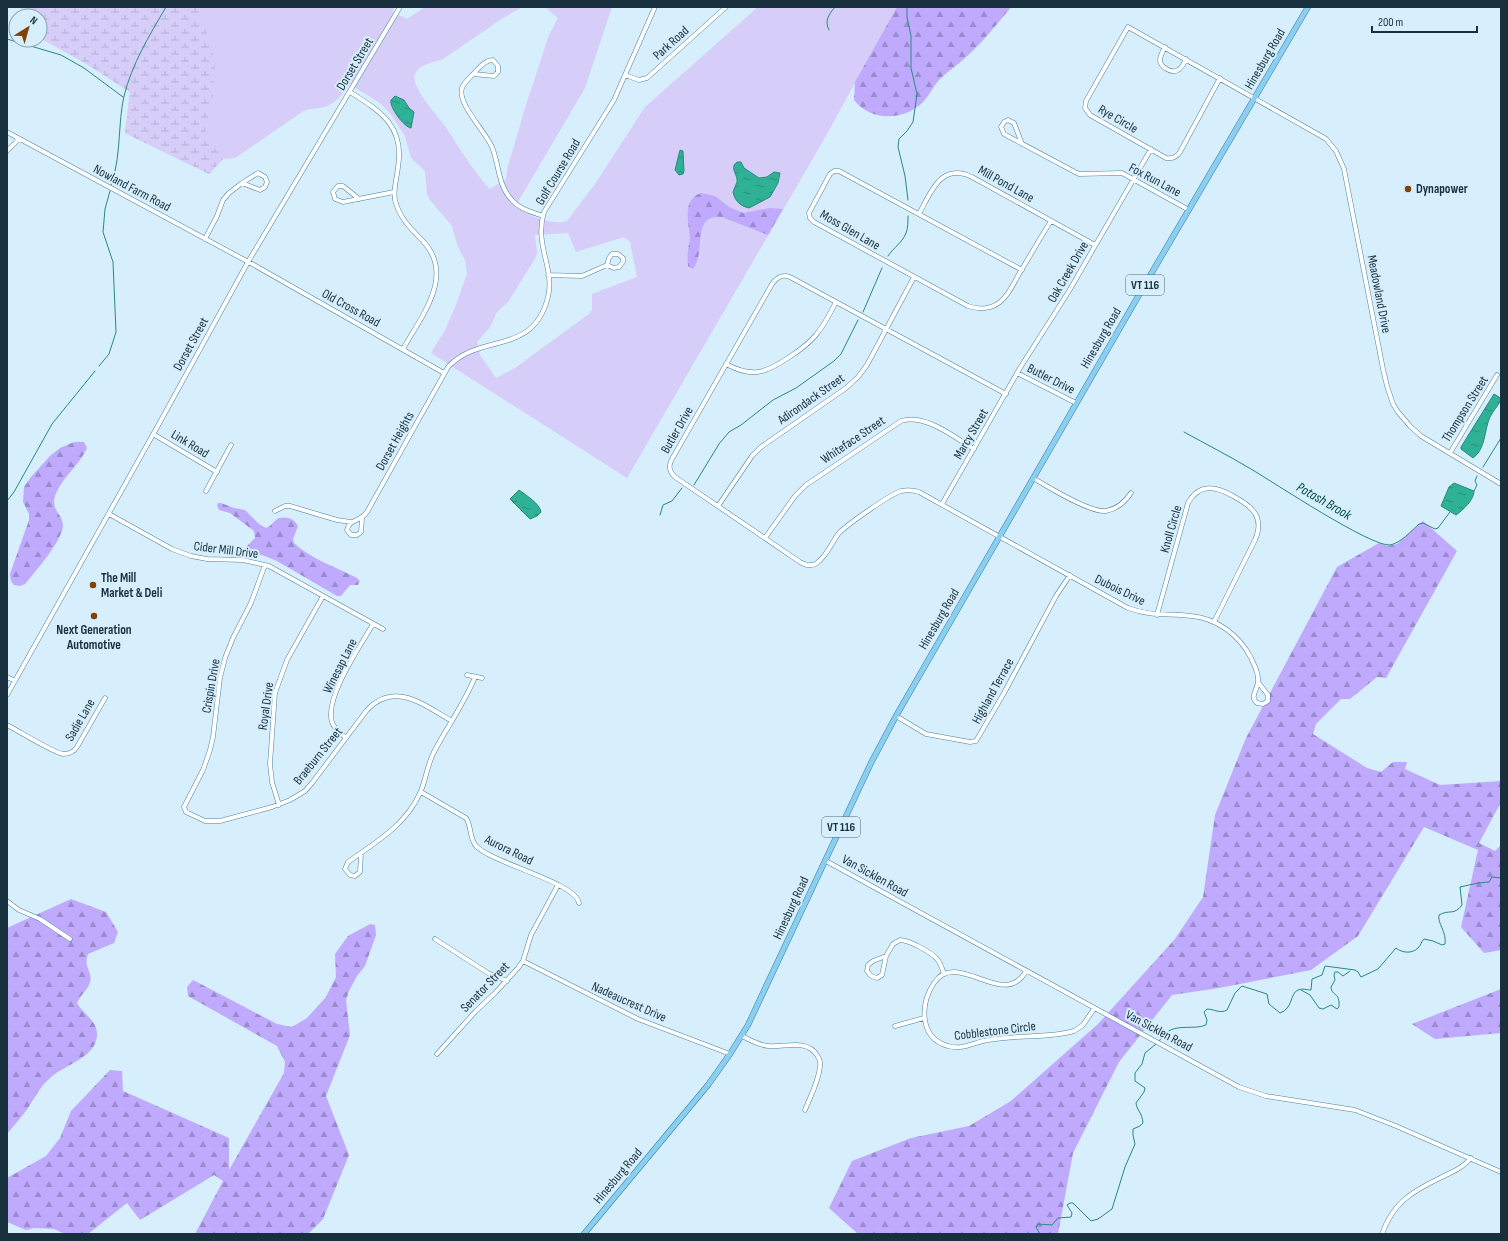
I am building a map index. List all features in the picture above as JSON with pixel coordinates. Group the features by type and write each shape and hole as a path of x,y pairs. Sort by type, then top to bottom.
{"main road":[{"name":"Hinesburg Road","path":"584,1234 694,1102 742,1036 755,1012 871,763 896,716 998,536 1308,7"}],"street":[{"name":"Dorset Street","path":"7,695 248,262 400,7"},
{"name":"Golf Course Road","path":"444,373 453,362 462,355 478,349 510,341 521,336 531,328 545,308 548,296 548,275 540,230 543,216 549,203 611,104 655,7"},
{"name":"Park Road","path":"625,75 639,80 647,78 726,7"},
{"name":"Rye Circle","path":"1220,78 1178,155 1174,158 1168,158 1086,112 1085,105 1128,27 1165,47 1186,60 1220,78 1255,98"},
{"path":"1165,47 1160,59 1163,66 1172,71 1177,70 1186,60"},
{"path":"473,74 494,76 498,72 498,66 494,61 488,60 473,74 462,86 461,97 490,143 503,188 518,205 543,216"},
{"path":"350,92 377,109 387,118 394,129 398,140 399,153 394,192 397,208 400,215 430,250 434,259 437,275 436,286 432,298 403,349"},
{"name":"Meadowland Drive","path":"1255,98 1326,139 1336,151 1344,169 1389,395 1398,412 1410,426 1422,436 1501,484"},
{"name":"Fox Run Lane","path":"1022,144 1014,123 1008,120 1004,122 1000,127 1003,133 1022,144 1077,173 1122,173 1189,210"},
{"name":"Nowland Farm Road","path":"7,132 248,262"},
{"path":"7,151 19,139"},
{"name":"Oak Creek Drive","path":"1017,374 1048,326 1151,149"},
{"name":"Moss Glen Lane","path":"1022,270 838,170 830,174 809,213 810,218 814,222 976,309 985,309 997,304 1004,298 1022,270 1051,220"},
{"path":"205,239 217,216 223,200 229,193 242,183 258,173 265,176 267,182 265,187 260,190 242,183"},
{"name":"Mill Pond Lane","path":"919,214 939,180 949,174 960,173 972,177 1095,245"},
{"path":"359,199 343,186 338,186 333,192 335,199 340,202 359,199 394,192"},
{"name":"Old Cross Road","path":"248,262 444,373"},
{"path":"548,275 582,276 607,265"},
{"name":"Butler Drive","path":"998,536 914,490 906,490 895,493 844,529 820,561 813,565 804,564 675,477 670,472 669,467 672,459 772,284 778,277 782,276 787,276 1006,394"},
{"name":"Adirondack Street","path":"718,506 752,456 761,447 841,391 858,377 867,365 914,277"},
{"path":"726,364 740,371 750,372 759,372 774,367 811,341 819,331 836,302"},
{"name":"Dorset Heights","path":"351,522 348,525 348,532 353,536 357,535 361,530 362,519 370,508 444,373"},
{"name":"Butler Drive","path":"1017,374 1076,403"},
{"name":"Marcy Street","path":"942,504 1017,374"},
{"name":"Thompson Street","path":"1450,453 1497,375"},
{"name":"Whiteface Street","path":"765,538 795,496 806,485 901,421 912,418 922,420 974,449"},
{"name":"Link Road","path":"153,434 217,472"},
{"path":"206,491 231,446"},
{"path":"1033,478 1094,510 1100,511 1117,508 1131,494"},
{"name":"Knoll Circle","path":"1157,615 1188,503 1201,490 1217,488 1224,490 1249,505 1255,513 1258,527 1255,540 1214,622"},
{"path":"275,511 285,506 290,506 337,520 351,522 362,519"},
{"name":"Cider Mill Drive","path":"109,514 172,549 191,556 207,559 243,560 265,565 282,572 383,629"},
{"name":"Dubois Drive","path":"998,536 1124,606 1157,615 1192,616 1214,622 1231,633 1243,645 1254,665 1258,682 1268,695 1268,701 1263,704 1257,703 1253,698 1258,682"},
{"name":"Crispin Drive","path":"186,812 184,807 203,770 211,744 220,678 225,658 254,594 265,565"},
{"name":"Highland Terrace","path":"896,716 929,735 970,742 976,741 1004,693 1056,596 1070,576"},
{"name":"Royal Drive","path":"278,805 272,782 270,764 275,693 287,660 323,596"},
{"name":"Winesap Lane","path":"346,738 337,730 332,721 331,711 333,699 341,680 373,624"},
{"path":"467,675 482,678"},
{"path":"7,677 15,681"},
{"path":"361,853 360,872 354,876 350,875 346,871 346,864 361,853 388,834 402,821 413,807 421,792 431,758 475,677"},
{"name":"Braeburn Street","path":"186,812 198,819 211,822 220,821 278,805 290,800 305,791 370,707 381,699 400,696 413,699 452,721"},
{"name":"Sadie Lane","path":"7,725 56,751 68,754 77,747 105,698"},
{"name":"Aurora Road","path":"421,792 466,818 469,824 472,839 479,848 503,861 558,885 575,895 579,903"},
{"name":"Van Sicklen Road","path":"826,861 1094,1009 1248,1091 1266,1096 1355,1110 1376,1117 1501,1172"},
{"name":"Senator Street","path":"437,1054 475,1012 507,981 523,961 530,935 558,885"},
{"path":"7,901 19,910 40,918 70,939"},
{"path":"435,939 488,973 507,981"},
{"path":"886,956 873,961 868,965 867,971 870,976 877,978 882,975 886,956 891,946 900,940 906,941 935,957 940,963 944,974"},
{"name":"Nadeaucrest Drive","path":"523,961 638,1019 730,1054"},
{"path":"895,1026 924,1018 925,1006 932,987 944,974 959,972 997,984 1006,985 1018,981 1026,971"},
{"name":"Cobblestone Circle","path":"924,1018 927,1029 935,1039 948,1046 957,1047 992,1040 1074,1031 1083,1025 1094,1009"},
{"path":"742,1036 759,1044 768,1046 805,1046 815,1052 821,1064 820,1072 805,1110"},
{"path":"1382,1234 1392,1211 1404,1199 1438,1179 1462,1168 1470,1158"}],"green space":[{"path":"21,7 395,7 392,12 407,19 425,7 522,7 503,18 443,59 422,67 414,77 415,83 422,96 445,126 483,182 490,189 506,179 508,166 525,108 549,35 558,18 545,7 612,7 585,88 515,207 540,219 561,222 567,221 595,184 645,107 758,7 897,7 823,141 627,478 431,353 445,330 456,305 467,274 465,260 458,247 452,226 430,200 427,194 425,171 411,158 405,136 390,113 380,103 349,84 332,104 302,112 235,158 223,159 209,174 125,133 130,92 85,63 48,42 48,8","holes":["568,233 576,252 624,237 630,242 637,277 592,294 592,310 589,314 515,368 496,378 480,355 477,342 490,327 497,312 508,302 536,257 537,252 535,235"]},
{"path":"201,7 198,12 213,49 215,69 212,105 205,127 208,139 223,159 209,174 125,133 130,92 85,63 48,42 48,8 21,8"},
{"path":"897,7 1011,7 990,33 963,60 940,79 924,101 916,108 898,115 879,115 869,112 854,100 855,82"},
{"path":"701,193 715,196 729,207 743,213 770,208 783,209 768,235 722,217 714,217 708,220 704,224 702,230 698,258 693,269 688,266 688,247 690,238 688,206 695,196"},
{"path":"74,442 84,442 87,448 60,485 55,497 55,507 63,525 62,531 48,556 25,584 20,586 14,585 11,581 10,574 29,520 29,514 23,502 24,487 50,456 60,448"},
{"path":"218,503 245,510 259,524 266,528 279,518 285,517 293,520 298,526 293,539 294,543 308,554 357,578 360,581 358,585 350,585 341,596 337,596 277,561 262,555 246,552 244,549 255,538 254,531 230,513 219,510 217,506"},
{"path":"1423,521 1457,551 1386,678 1377,677 1350,699 1341,699 1316,724 1313,734 1367,768 1381,772 1393,762 1407,762 1405,769 1440,785 1501,781 1501,802 1479,843 1495,851 1501,845 1501,950 1484,953 1461,927 1478,850 1424,827 1358,936 1311,970 1219,988 1172,995 1119,1062 1073,1153 1058,1234 858,1234 829,1208 852,1161 911,1138 969,1126 1011,1101 1098,1024 1175,939 1203,897 1215,815 1246,738 1337,567 1379,543 1388,546 1397,544"},
{"path":"71,899 106,912 118,932 114,943 88,954 87,966 91,978 88,988 77,1003 95,1026 97,1036 95,1044 84,1056 61,1070 45,1083 26,1111 7,1134 7,928"},
{"path":"370,924 375,925 376,935 365,966 357,976 346,1000 350,1035 326,1096 349,1155 323,1219 308,1234 195,1234 223,1181 214,1175 140,1220 127,1203 88,1234 65,1234 54,1229 34,1228 26,1230 7,1222 7,1178 46,1156 60,1138 71,1111 110,1070 122,1071 123,1091 229,1138 229,1170 284,1073 285,1062 277,1046 188,996 187,987 193,980 277,1024 292,1027 307,1018 326,997 336,977 335,954 348,936"},
{"path":"1501,989 1501,1033 1435,1039 1412,1024"}],"water":[{"path":"395,96 404,100 409,108 414,112 411,128 401,121 392,107 391,100"},
{"path":"680,150 683,151 684,171 683,174 679,175 675,170"},
{"path":"737,162 741,162 744,168 759,178 767,177 774,172 780,173 778,183 770,197 749,208 738,203 733,192 737,182 734,167"},
{"path":"1494,394 1501,400 1490,417 1483,444 1473,458 1461,449 1461,447"},
{"path":"1454,483 1474,491 1472,498 1465,508 1456,515 1441,506 1449,487"},
{"path":"519,490 538,506 541,512 537,516 530,519 510,499"}],"waterway":[{"path":"113,179 116,169 122,106 127,84 142,50 166,7"},
{"path":"829,30 827,21 829,15 835,7"},
{"path":"907,7 907,17 911,36 911,68 917,94 913,122 899,139 898,147 905,176 908,200"},
{"path":"7,39 61,55 84,68 123,97"},
{"path":"99,366 109,354 116,332 113,262 103,232 105,209 110,191"},
{"path":"888,256 905,236 908,216"},
{"path":"863,312 882,268"},
{"path":"694,485 719,444 729,432 741,425 773,400 796,388 834,361 841,354 858,320"},
{"path":"7,501 14,492 52,424 95,371"},
{"name":"Potash Brook","path":"1184,432 1251,469 1343,525 1379,543 1390,545 1394,544 1406,536 1419,524 1423,523 1435,529 1438,528 1450,512"},
{"name":"Potash Brook","path":"1483,467 1501,438"},
{"name":"Potash Brook","path":"1474,491 1477,485 1475,481 1477,476"},
{"path":"660,515 663,505 672,501 682,488"},
{"path":"1158,1042 1167,1032 1176,1028 1206,1025 1207,1020 1204,1012 1207,1009 1219,1011 1227,1010 1235,993 1242,986 1267,994 1269,1004 1280,1013 1287,1008 1295,992 1301,989 1311,990 1312,979 1322,975 1325,966 1355,970 1361,977 1378,969 1396,948 1404,952 1410,952 1416,950 1424,939 1442,945 1445,944 1445,936 1439,921 1439,915 1454,911 1462,905 1460,887 1489,882 1492,877 1501,878"},
{"path":"1301,990 1310,995 1319,1008 1323,1009 1331,1005 1337,1009 1339,1007 1339,1002 1331,987 1335,980 1335,972 1338,972 1343,976 1350,971"},
{"path":"1040,1234 1036,1227 1038,1224 1052,1225 1058,1218 1071,1217 1072,1213 1067,1205 1070,1203 1073,1203 1091,1221 1098,1219 1112,1209 1125,1167 1135,1144 1133,1129 1143,1123 1142,1116 1136,1103 1144,1092 1145,1088 1135,1081 1135,1073 1142,1064 1145,1053 1156,1044"}],"place":[{"name":"Dynapower","path":"1408,189"},
{"name":"The Mill Market & Deli","path":"93,585"},
{"name":"Next Generation Automotive","path":"94,616"}]}
